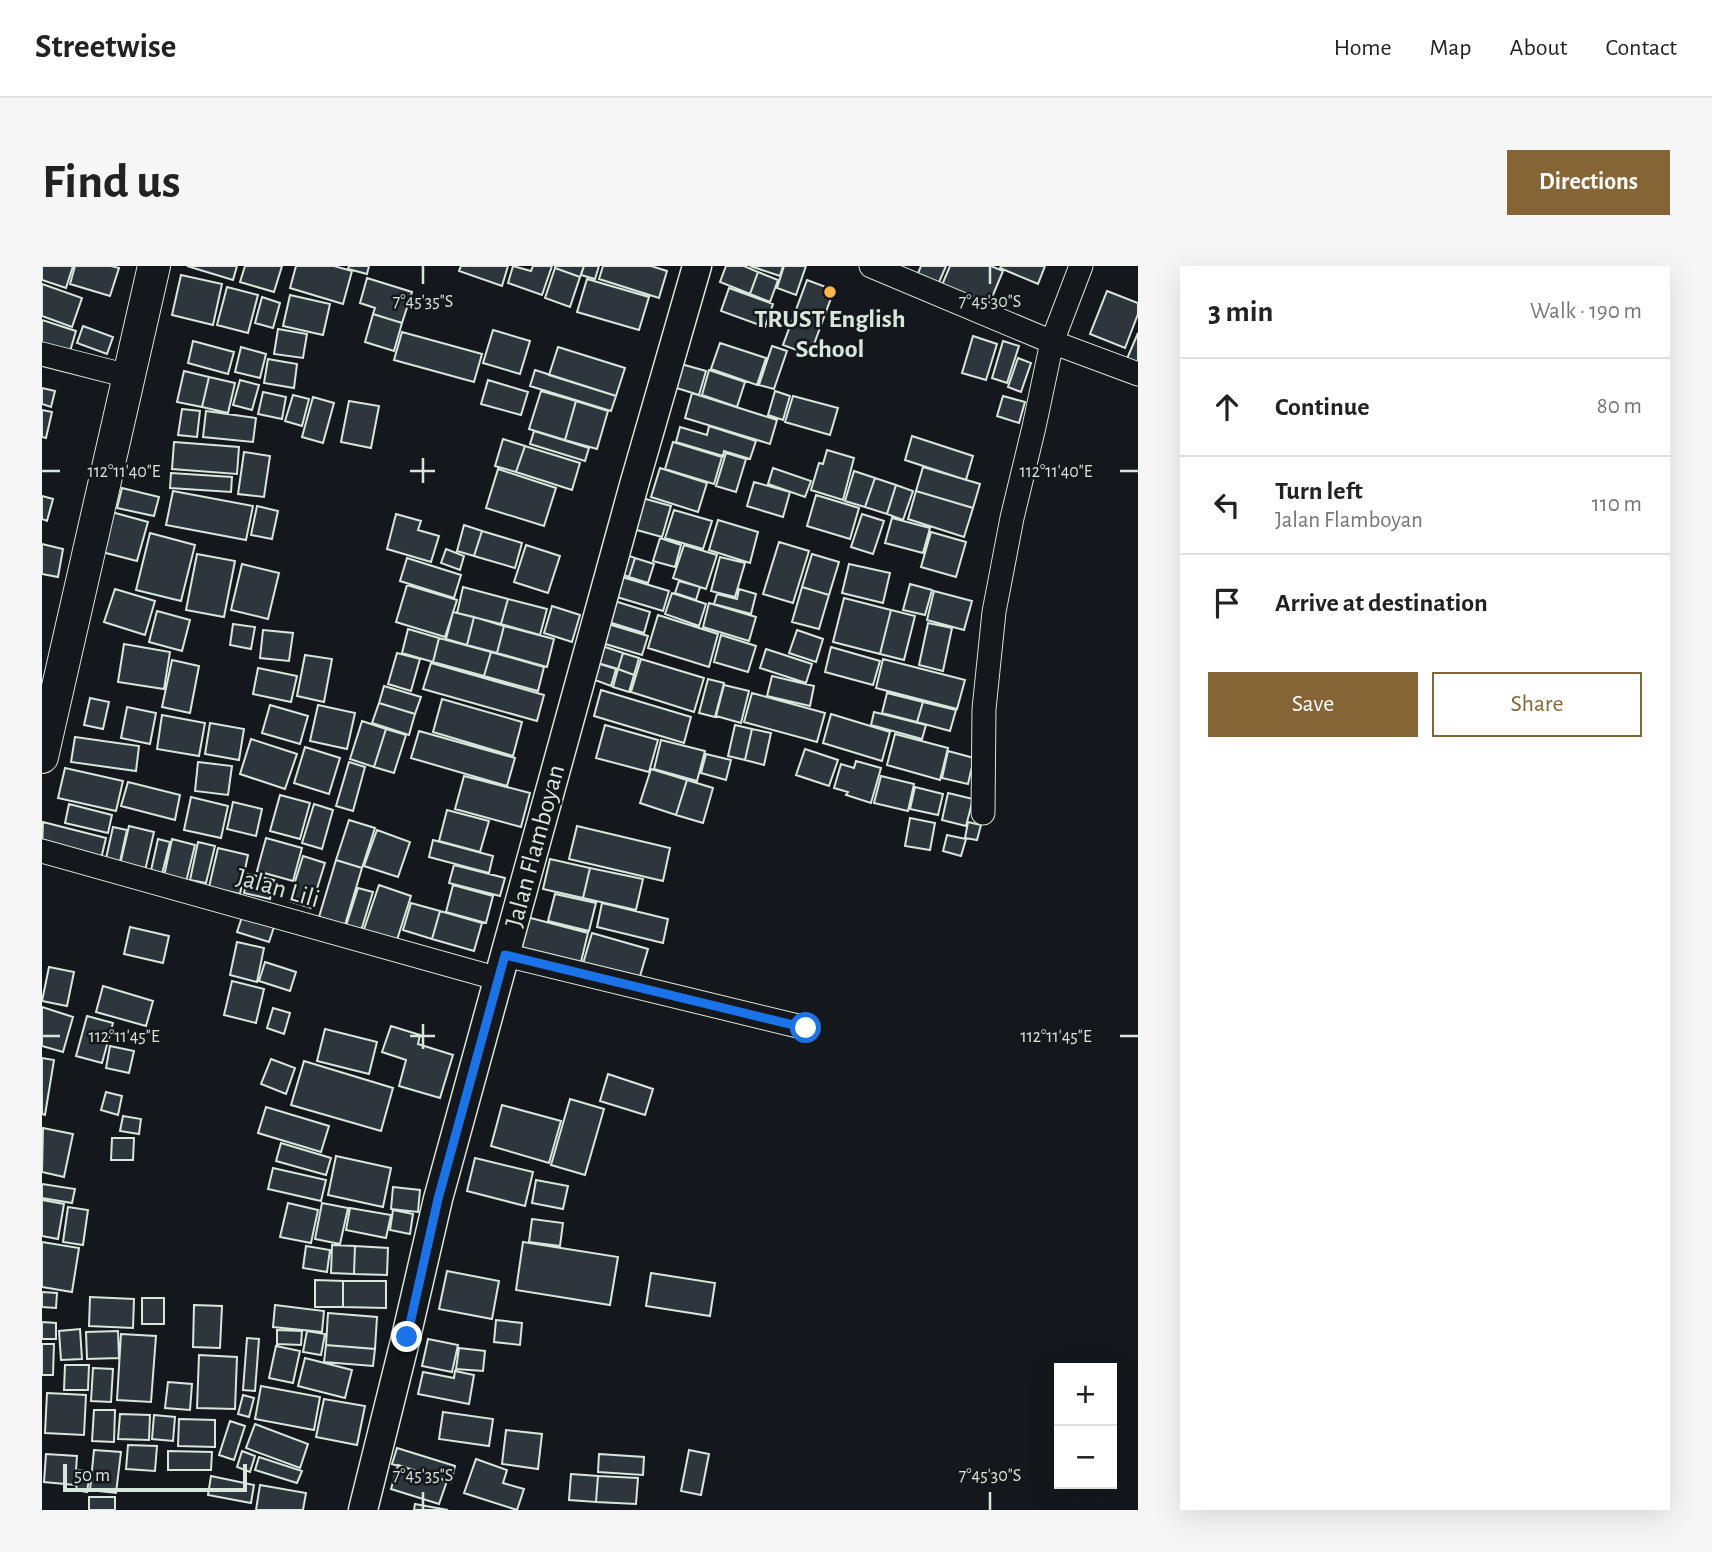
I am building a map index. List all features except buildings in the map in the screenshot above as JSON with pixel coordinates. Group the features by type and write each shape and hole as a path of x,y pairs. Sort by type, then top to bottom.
{"main road":[{"path":"42,757 154,266"}],"street":[{"name":"Jalan Flamboyan","path":"363,1510 407,1337 438,1199 634,485 697,266"},
{"path":"871,266 1052,342 1138,374"},
{"path":"983,813 984,709 992,621 1052,342 1081,266"},
{"path":"42,354 128,376"},
{"name":"Jalan Lili","path":"42,851 502,967 806,1028"}],"place":[{"name":"TRUST English School","path":"830,292"}],"route":[{"path":"407,1337 438,1199 505,955 806,1028"}]}
